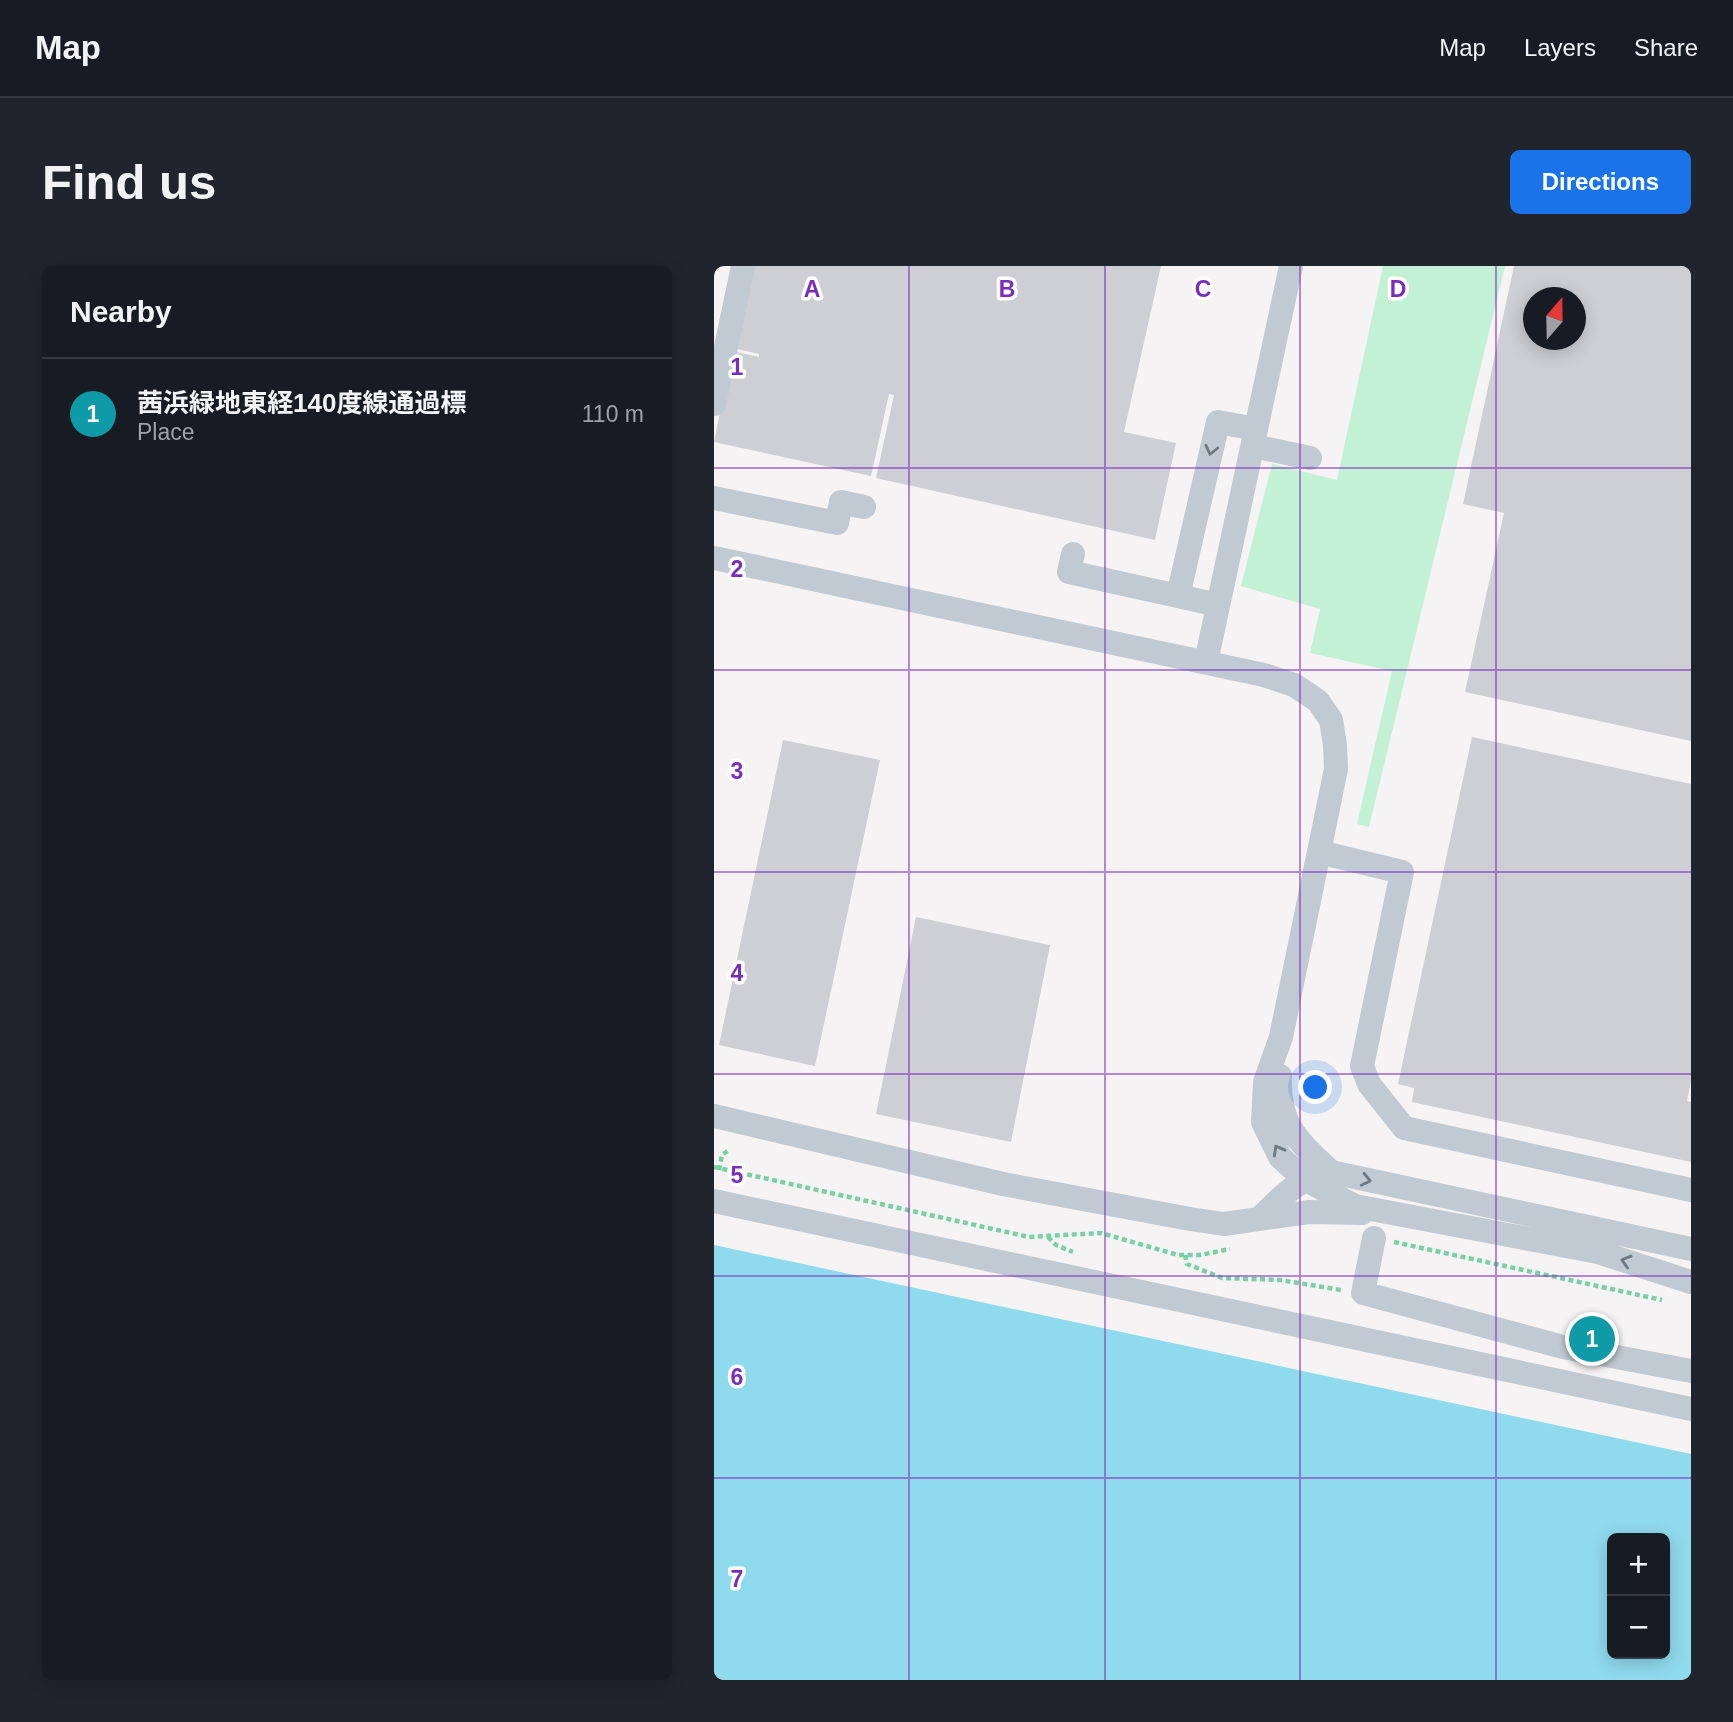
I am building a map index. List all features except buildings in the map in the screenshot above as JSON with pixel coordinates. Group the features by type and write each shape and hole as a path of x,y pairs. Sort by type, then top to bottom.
{"street":[{"path":"714,404 743,266"},
{"path":"1206,662 1291,266"},
{"path":"1178,596 1218,422 1310,458"},
{"path":"714,498 837,523 841,502 864,507"},
{"path":"1073,554 1069,572 1218,605"},
{"path":"715,563 1206,662 1294,685 1318,701 1331,720 1336,769 1281,1037 1265,1082 1263,1122 1280,1157 1304,1179 1355,1206 1598,1252 1691,1282"},
{"path":"1319,852 1402,872 1362,1066 1369,1084 1404,1128 1691,1190"},
{"path":"1281,1037 1279,1102 1292,1135 1331,1172"},
{"path":"714,1116 1003,1184 1224,1224 1309,1212 1384,1213"},
{"path":"1261,1217 1304,1179 1331,1172 1691,1249"},
{"path":"714,1201 1691,1409"},
{"path":"1374,1238 1363,1293 1563,1347 1691,1371"}],"path":[{"path":"719,1170 722,1154 729,1150"},
{"path":"1185,1255 1187,1264 1222,1278 1280,1280 1314,1286"}],"green space":[{"path":"1383,266 1505,266 1369,827 1357,824 1392,671 1310,653 1320,609 1241,586 1272,464 1337,480"}],"water":[{"path":"714,1245 1691,1454 1691,1680 714,1680"}],"place":[{"name":"茜浜緑地東経140度線通過標","path":"1592,1339"}]}
